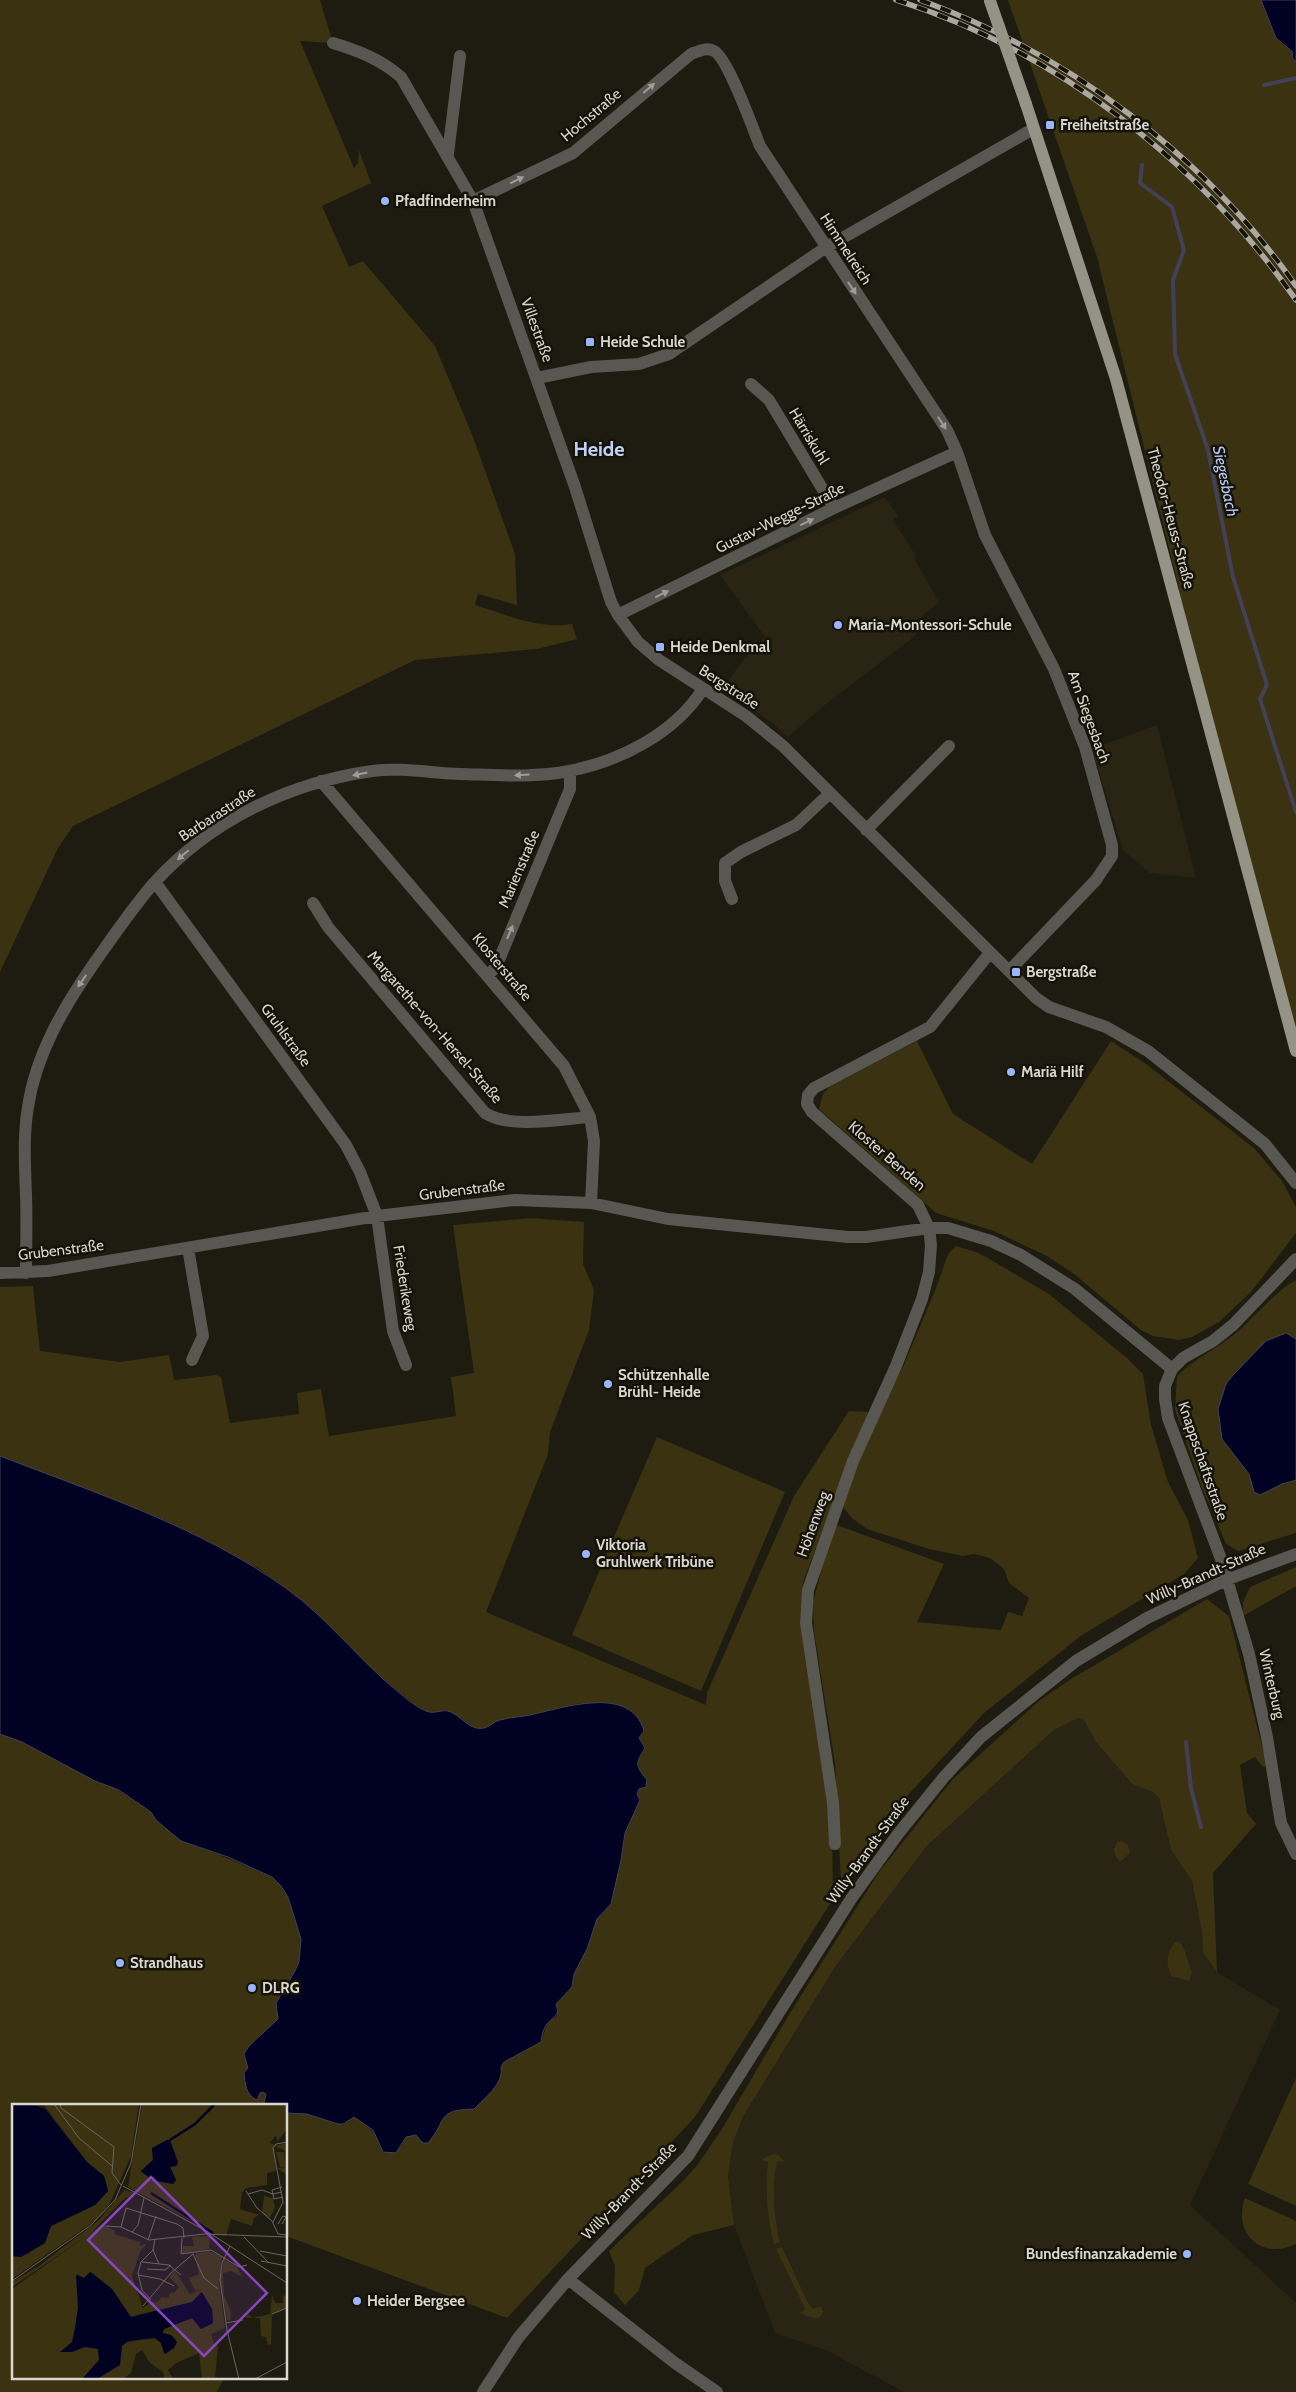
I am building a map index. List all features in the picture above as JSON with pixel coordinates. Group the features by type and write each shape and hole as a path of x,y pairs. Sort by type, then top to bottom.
{"main road":[{"name":"Theodor-Heuss-Straße","path":"990,0 1116,379 1296,1051"}],"street":[{"name":"Villestraße","path":"333,43 365,53 386,64 401,77 448,154 473,201 575,487 611,602 618,615"},
{"name":"Hochstraße","path":"473,201 573,153 691,54 703,49 714,51 720,57"},
{"path":"448,154 460,56"},
{"name":"Himmelreich","path":"720,57 741,98 760,146 825,248 947,430 957,452"},
{"path":"537,378 591,367 639,364 669,354 825,248 1033,128"},
{"name":"Härriskuhl","path":"751,384 769,400 834,508"},
{"name":"Gustav-Wegge-Straße","path":"618,615 834,508 957,452"},
{"name":"Am Siegesbach","path":"957,452 985,535 1061,687 1085,747 1112,845 1112,856 1096,880 1008,971"},
{"name":"Bergstraße","path":"618,615 638,642 659,660 746,716 783,746 829,794 1036,998 1049,1007 1106,1026 1148,1051 1265,1144 1296,1183"},
{"name":"Barbarastraße","path":"26,1273 24,1157 28,1106 37,1067 52,1031 77,988 155,882 208,836 252,807 291,790 321,781 373,771 396,770 510,776 570,771 642,745 691,707 703,689"},
{"path":"866,830 949,746"},
{"name":"Marienstraße","path":"488,975 496,967 570,789 570,771"},
{"name":"Klosterstraße","path":"321,781 564,1066 590,1117 594,1140 591,1203"},
{"path":"732,899 725,881 725,863 741,852 796,825 829,794"},
{"name":"Gruhlstraße","path":"155,882 346,1145 360,1172 377,1216"},
{"name":"Margarethe-von-Hersel-Straße","path":"313,903 328,927 485,1113 510,1122 590,1117"},
{"name":"Kloster Benden","path":"929,1228 918,1205 812,1112 807,1104 808,1095 814,1088 930,1027 990,954"},
{"name":"Grubenstraße","path":"0,1273 48,1271 377,1216 515,1200 591,1203 668,1219 848,1237 894,1234 929,1228"},
{"name":"Friederikeweg","path":"377,1216 393,1331 406,1364"},
{"path":"929,1228 948,1228 991,1241 1049,1271 1075,1289 1172,1370 1183,1358 1213,1341 1233,1325 1296,1259"},
{"name":"Höhenweg","path":"835,1844 831,1786 806,1623 808,1590 853,1461 896,1366 922,1299 929,1272 931,1245 929,1228"},
{"path":"188,1248 203,1336 192,1360"},
{"name":"Knappschaftsstraße","path":"1172,1370 1165,1386 1168,1418 1221,1559 1226,1580"},
{"name":"Willy-Brandt-Straße","path":"483,2392 518,2338 568,2278 688,2156 851,1899 898,1834 944,1777 969,1750 1018,1705 1076,1661 1147,1618 1226,1580 1296,1554"},
{"name":"Winterburg","path":"1226,1580 1258,1690 1281,1823 1296,1854"},
{"path":"568,2278 674,2363 717,2392"}],"shaded area":[{"path":"0,0 320,0 333,43 300,41 354,168 358,163 359,150 371,183 322,206 349,267 363,261 435,346 473,437 515,554 517,605 478,594 475,605 535,623 548,625 572,624 577,639 537,649 415,660 73,826 58,848 0,972"},
{"path":"1008,0 1261,0 1276,38 1293,53 1292,57 1296,62 1296,1051 1177,601 1179,588 1097,257"},
{"name":"Maria-Montessori-Schule","path":"885,497 898,516 893,520 916,556 914,558 939,602 923,615 915,636 821,708 788,737 771,722 722,689 749,652 765,637 720,575"},
{"path":"1157,725 1196,878 1150,873 1123,850 1092,749"},
{"path":"917,1041 953,1114 1032,1164 1111,1041 1146,1064 1254,1148 1282,1181 1296,1207 1296,1233 1251,1292 1219,1322 1192,1337 1179,1340 1153,1336 1141,1330 1074,1274 1047,1256 994,1231 936,1213 819,1109 823,1094 829,1087"},
{"path":"531,1218 584,1222 583,1264 594,1290 589,1330 550,1432 548,1454 486,1612 706,1705 707,1693 794,1496 849,1411 871,1412 803,1582 800,1620 832,1830 833,1899 695,2117 507,2318 288,2237 288,2113 307,2114 338,2124 343,2124 354,2117 367,2126 374,2134 380,2148 401,2147 406,2137 417,2135 423,2143 436,2131 446,2115 461,2109 474,2108 504,2062 541,2042 548,2022 557,2016 556,2004 572,1987 574,1974 587,1949 597,1919 611,1904 625,1833 640,1800 637,1794 639,1789 646,1787 647,1780 638,1768 639,1758 645,1748 639,1738 580,1703 528,1716 500,1720 484,1728 474,1728 451,1712 443,1710 435,1714 426,1711 414,1704 370,1668 347,1643 290,1591 258,1568 162,1519 0,1456 0,1287 33,1286 40,1351 120,1362 169,1355 174,1380 216,1375 221,1377 230,1423 299,1414 297,1393 321,1389 329,1436 456,1416 451,1377 474,1373 453,1225"},
{"path":"956,1246 979,1253 1049,1294 1128,1359 1143,1374 1151,1425 1168,1482 1188,1520 1198,1558 1184,1574 1082,1635 984,1713 907,1796 843,1883 841,1882 835,1763 814,1632 813,1602 834,1524 944,1564 917,1622 1001,1630 1008,1612 1022,1616 1029,1598 1009,1583 1004,1569 990,1558 973,1554 963,1556 929,1549 867,1529 852,1518 842,1506 869,1433 903,1367 948,1254"},
{"path":"1296,1280 1296,1339 1295,1337 1237,1457 1249,1474 1254,1492 1260,1495 1282,1484 1296,1480 1296,1533 1238,1551 1226,1544 1201,1485 1175,1410 1177,1376 1230,1338 1272,1298"},
{"path":"657,1437 785,1492 701,1691 572,1635"},
{"path":"1296,1567 1296,1586 1243,1616 1243,1602 1250,1587"},
{"path":"1207,1599 1229,1616 1267,1766 1263,1767 1255,1757 1240,1765 1247,1813 1256,1824 1213,1873 1217,1972 1203,1953 1202,1932 1192,1881 1171,1850 1159,1798 1153,1792 1132,1784 1096,1742 1084,1720 1078,1718 1054,1730 927,1846 835,1967 744,2115 733,2142 728,2176 734,2225 693,2235 645,2268 639,2290 625,2305 614,2292 615,2266 609,2251 683,2181 698,2164 722,2129 790,2013 879,1872 953,1779 1040,1700 1071,1679"},
{"path":"1078,1718 1084,1720 1096,1742 1132,1784 1153,1792 1159,1798 1171,1850 1192,1881 1202,1932 1203,1953 1217,1972 1280,2010 1190,2205 1296,2303 1296,2392 904,2392 826,2350 775,2333 734,2225 728,2176 733,2142 744,2115 835,1967 927,1846 1054,1730"},
{"path":"0,1734 22,1742 119,1791 151,1812 156,1820 205,1849 272,1877 288,1897 301,1939 299,1962 276,2003 278,2019 249,2046 244,2054 248,2068 244,2073 260,2092 266,2093 265,2104 12,2104 12,2380 223,2380 217,2392 0,2392"},
{"path":"1123,1841 1128,1845 1130,1853 1120,1862 1114,1850 1117,1842"},
{"path":"1175,1942 1180,1942 1186,1953 1192,1972 1189,1981 1171,1976 1168,1959"},
{"path":"1296,2078 1296,2206 1248,2184"},
{"path":"773,2154 779,2155 785,2162 777,2161 775,2172 774,2202 780,2243 774,2244 767,2203 768,2162 761,2160"},
{"path":"1245,2198 1296,2221 1296,2244 1272,2249 1261,2246 1253,2240 1246,2232 1243,2222 1242,2211"},
{"path":"782,2247 807,2301 813,2309 821,2306 823,2312 819,2317 813,2318 800,2313 805,2309 776,2249"}],"water":[{"path":"1261,0 1296,0 1296,62 1292,57 1293,52 1276,38"},
{"path":"1286,1333 1296,1339 1296,1480 1282,1484 1260,1495 1254,1492 1249,1474 1222,1439 1218,1409 1226,1384 1234,1374 1266,1341"},
{"path":"0,1456 148,1514 220,1547 254,1567 301,1600 392,1687 421,1709 432,1712 451,1712 470,1726 479,1728 504,1719 577,1705 611,1703 625,1708 637,1717 644,1731 639,1738 645,1748 639,1758 638,1768 647,1780 646,1787 639,1789 637,1794 640,1800 625,1833 611,1904 597,1919 587,1949 574,1974 572,1987 556,2004 557,2013 545,2027 541,2042 504,2062 497,2084 474,2109 448,2114 428,2143 423,2143 416,2135 406,2137 396,2153 383,2152 373,2130 354,2117 343,2124 338,2124 307,2114 288,2113 288,2104 265,2104 266,2094 260,2093 257,2100 250,2095 247,2089 244,2073 248,2068 244,2054 249,2046 278,2019 276,2003 299,1962 301,1939 288,1897 281,1886 272,1877 228,1857 181,1841 156,1820 151,1812 119,1790 95,1781 22,1742 0,1734"}],"waterway":[{"name":"Siegesbach","path":"1264,85 1296,78"},
{"name":"Siegesbach","path":"1142,165 1140,183 1172,207 1184,250 1173,280 1175,354 1208,450 1233,577 1267,685 1260,699 1296,812"},
{"path":"1186,1742 1191,1788 1201,1827"}],"railway":[{"path":"896,0 955,22 1013,49 1068,81 1120,117 1169,158 1215,202 1258,250 1296,300"},
{"path":"920,0 975,22 1029,49 1080,80 1130,114 1220,194 1260,239 1296,286"}],"place":[{"name":"Freiheitstraße","path":"1050,125"},
{"name":"Pfadfinderheim","path":"385,201"},
{"name":"Heide Schule","path":"590,342"},
{"name":"Maria-Montessori-Schule","path":"838,625"},
{"name":"Heide Denkmal","path":"660,647"},
{"name":"Bergstraße","path":"1016,972"},
{"name":"Mariä Hilf","path":"1011,1072"},
{"name":"Schützenhalle Brühl- Heide","path":"608,1384"},
{"name":"Viktoria Gruhlwerk Tribüne","path":"586,1554"},
{"name":"Strandhaus","path":"120,1963"},
{"name":"DLRG","path":"252,1988"},
{"name":"Bundesfinanzakademie","path":"1187,2254"},
{"name":"Heider Bergsee","path":"357,2301"}],"district":[{"name":"Heide","path":"599,449"}]}
